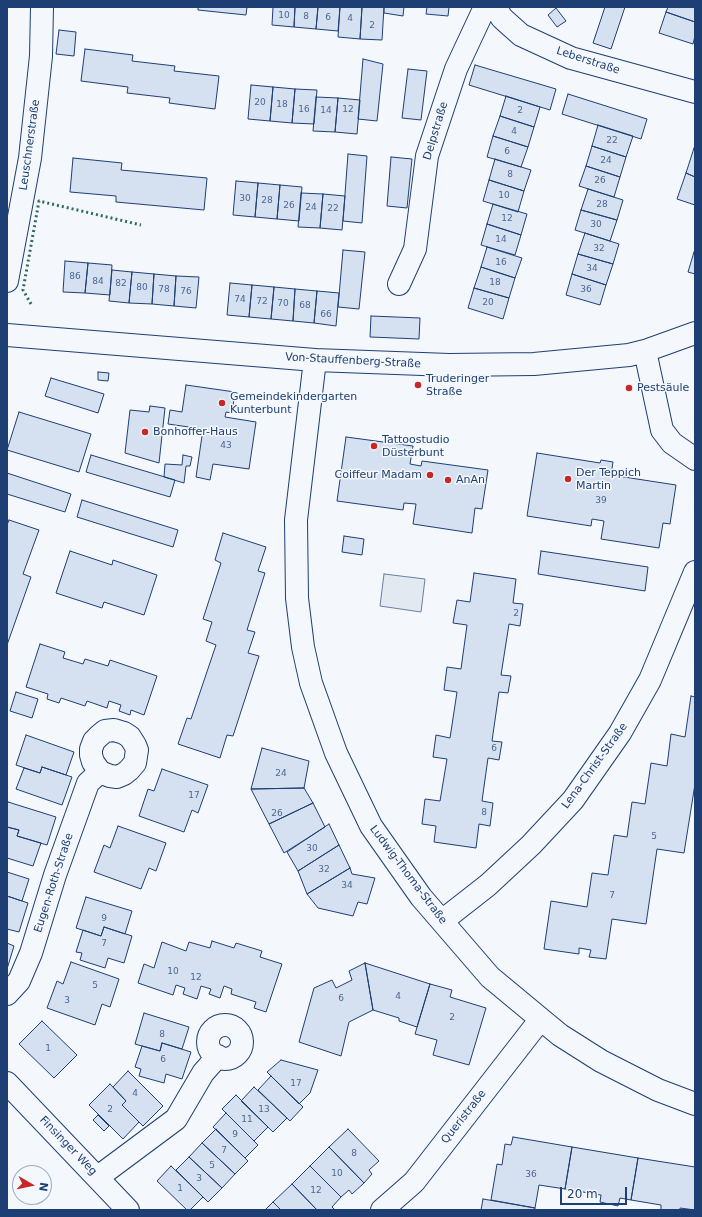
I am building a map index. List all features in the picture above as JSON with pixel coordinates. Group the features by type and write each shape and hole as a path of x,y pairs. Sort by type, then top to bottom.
{"street":[{"name":"Leuschnerstraße","path":"7,281 30,158 41,56 42,7"},
{"name":"Delpstraße","path":"399,284 414,249 427,156 456,69 485,7"},
{"name":"Leberstraße","path":"495,7 502,18 522,36 571,58 695,92"},
{"name":"Von-Stauffenberg-Straße","path":"7,335 127,346 315,360 449,365 534,364 629,355 645,351 695,333"},
{"path":"645,351 662,430 672,443 695,459"},
{"name":"Ludwig-Thoma-Straße","path":"315,360 306,428 296,527 297,598 303,647 311,683 336,752 371,826 421,896 490,977 540,1020 560,1035 601,1061 658,1090 695,1104"},
{"name":"Lena-Christ-Straße","path":"442,921 499,875 531,845 573,800 620,733 650,680 695,572"},
{"name":"Eugen-Roth-Straße","path":"7,994 19,981 31,953 55,875 88,783 100,772"},
{"name":"Queristraße","path":"382,1210 414,1182 540,1020"},
{"path":"98,1177 176,1119 203,1073 218,1056"},
{"name":"Finsinger Weg","path":"7,1083 128,1210"}],"shaded area":[{"path":"384,574 425,579 421,612 380,606"}],"building":[{"path":"198,7 247,7 246,15 198,10"},
{"path":"273,7 295,7 294,27 272,25"},
{"path":"295,7 318,7 316,29 294,27"},
{"path":"318,7 340,7 338,31 316,29"},
{"path":"340,7 362,7 360,39 338,37"},
{"path":"362,7 384,7 382,40 360,39"},
{"path":"384,7 404,7 403,16 384,13"},
{"path":"427,7 449,7 448,16 426,14"},
{"path":"605,7 625,7 611,49 593,43"},
{"path":"668,7 695,7 695,22 666,12"},
{"path":"556,8 566,21 557,27 548,15"},
{"path":"666,12 695,22 695,36 693,44 659,33"},
{"path":"59,30 76,32 74,56 56,54"},
{"path":"85,49 133,55 132,61 175,66 174,71 219,76 215,109 169,103 170,98 127,93 128,87 81,81"},
{"path":"363,59 383,64 377,121 358,119"},
{"path":"475,65 556,89 550,110 469,85"},
{"path":"408,69 427,71 421,120 402,118"},
{"path":"251,85 273,87 270,121 248,119"},
{"path":"273,87 295,89 292,123 270,121"},
{"path":"295,89 317,90 314,124 292,123"},
{"path":"568,94 647,119 641,139 562,114"},
{"path":"506,96 540,107 534,127 500,116"},
{"path":"316,97 338,98 335,132 313,131"},
{"path":"338,98 360,100 357,134 335,132"},
{"path":"500,116 534,127 528,147 493,136"},
{"path":"598,125 633,136 626,157 592,146"},
{"path":"493,136 528,147 521,167 487,157"},
{"path":"592,146 626,157 620,177 586,166"},
{"path":"695,148 695,177 686,173"},
{"path":"348,154 367,156 362,223 343,221"},
{"path":"391,157 412,159 407,208 387,206"},
{"path":"73,158 122,163 121,170 207,178 204,210 116,202 116,196 70,192"},
{"path":"495,159 531,170 524,191 489,180"},
{"path":"586,166 620,177 614,197 579,186"},
{"path":"686,173 695,177 695,205 677,199"},
{"path":"489,180 524,191 518,212 483,201"},
{"path":"236,181 258,183 255,217 233,215"},
{"path":"258,183 280,185 277,219 255,217"},
{"path":"280,185 302,187 299,221 277,219"},
{"path":"588,189 623,200 617,220 581,210"},
{"path":"301,193 323,194 320,228 298,227"},
{"path":"323,194 345,196 342,230 320,228"},
{"path":"493,204 527,214 521,235 487,224"},
{"path":"581,210 617,220 610,241 575,230"},
{"path":"487,224 521,235 515,255 481,245"},
{"path":"585,233 619,244 613,264 578,254"},
{"path":"487,247 522,258 515,278 481,267"},
{"path":"343,250 365,252 359,309 338,307"},
{"path":"695,252 695,274 688,272"},
{"path":"578,254 613,264 606,285 572,274"},
{"path":"65,261 88,263 85,293 63,292"},
{"path":"88,263 112,265 110,295 85,293"},
{"path":"481,267 515,278 509,298 474,288"},
{"path":"112,270 132,272 129,303 109,301"},
{"path":"132,272 154,274 152,304 129,303"},
{"path":"154,274 176,276 174,306 152,304"},
{"path":"572,274 606,285 600,305 566,295"},
{"path":"176,276 199,277 196,308 174,306"},
{"path":"230,283 252,285 249,317 227,315"},
{"path":"252,285 274,287 271,319 249,317"},
{"path":"274,287 295,289 293,321 271,319"},
{"path":"474,288 509,298 503,319 468,308"},
{"path":"295,289 317,291 314,323 293,321"},
{"path":"317,291 339,293 336,326 314,323"},
{"path":"371,316 420,318 419,339 370,337"},
{"path":"98,372 109,373 108,381 98,380"},
{"path":"51,378 104,394 98,413 45,396"},
{"path":"186,385 235,392 232,413 226,412 225,417 256,422 249,469 213,464 210,480 196,477 203,429 168,424 170,410 182,412"},
{"name":"Bonhoffer-Haus","path":"150,406 165,408 159,463 125,453 130,410 149,412"},
{"path":"19,412 91,434 79,472 7,450"},
{"path":"346,437 413,446 410,464 421,466 422,461 488,470 482,509 475,508 472,533 413,524 416,504 404,503 403,510 337,501"},
{"path":"537,453 600,463 601,460 613,462 611,475 676,485 670,524 663,523 659,548 601,539 604,521 592,519 591,526 527,516"},
{"path":"91,455 175,480 170,497 86,472"},
{"path":"183,455 192,457 190,466 186,466 184,483 164,477 165,464 182,465"},
{"path":"7,473 71,494 65,512 7,494"},
{"path":"82,500 178,530 173,547 77,517"},
{"path":"9,520 39,530 23,574 31,577 7,645 7,525"},
{"path":"223,533 266,547 258,571 265,573 247,630 255,632 248,653 259,656 233,736 227,735 220,758 178,744 187,718 191,719 216,645 206,641 212,622 203,619 221,563 215,560"},
{"path":"344,536 364,539 362,555 342,552"},
{"path":"70,551 112,565 113,560 157,575 144,615 104,602 102,608 56,593"},
{"path":"541,551 648,567 645,591 538,574"},
{"path":"474,573 516,579 513,603 523,604 520,626 509,624 501,675 511,676 508,693 499,692 492,741 502,742 499,760 488,758 482,801 493,803 490,826 479,824 476,848 434,842 436,826 422,824 425,799 440,801 447,759 433,757 436,735 450,738 457,692 444,690 447,667 461,669 467,625 453,623 457,600 470,602"},
{"path":"40,644 65,652 63,658 83,664 85,659 108,666 110,660 157,676 144,715 131,710 130,715 119,711 121,705 109,701 107,708 87,701 85,706 61,698 59,703 47,699 48,694 26,687"},
{"path":"16,692 38,699 32,718 10,711"},
{"path":"691,696 695,697 695,784 684,853 657,849 646,924 612,919 606,959 589,957 591,950 579,948 579,954 544,949 551,901 587,907 592,873 608,875 614,835 627,837 632,802 645,804 651,763 667,766 671,734 685,737"},
{"path":"26,735 74,752 66,775 42,767 40,773 16,765"},
{"path":"262,748 309,761 304,788 251,789"},
{"path":"42,767 72,777 62,805 16,789 24,768 40,773"},
{"path":"162,769 208,785 198,813 192,810 184,832 139,816 148,789 154,791"},
{"path":"304,788 313,803 269,824 251,789"},
{"path":"8,802 56,817 47,845 17,836 19,830 7,827"},
{"path":"313,803 325,827 284,853 269,824"},
{"path":"329,824 339,845 298,871 287,852"},
{"path":"118,826 166,843 156,871 149,868 141,889 94,872 104,845 110,848"},
{"path":"7,827 19,830 17,836 41,843 33,866 7,858"},
{"path":"339,845 350,868 307,894 298,871"},
{"path":"350,868 352,874 375,878 367,904 358,902 353,916 318,908 307,894"},
{"path":"7,872 29,879 22,901 7,896"},
{"path":"7,896 28,903 19,932 7,929"},
{"path":"86,897 132,911 125,934 104,927 101,936 76,928"},
{"path":"104,927 132,936 124,963 108,958 105,968 80,960 82,953 76,952 83,930 101,936"},
{"path":"212,941 234,948 236,943 262,951 260,957 282,964 266,1012 254,1008 256,1002 231,994 232,989 224,986 220,998 209,994 211,989 201,986 197,999 183,994 185,988 176,985 173,995 138,983 144,964 154,968 162,942 186,951 189,942 210,948"},
{"path":"7,943 14,946 7,969"},
{"path":"71,962 119,979 110,1007 102,1004 95,1025 47,1008 57,981 63,984"},
{"path":"365,963 430,984 417,1027 399,1021 399,1018 373,1010"},
{"path":"365,963 373,1010 349,1022 341,1056 299,1042 314,988 332,980 336,988 352,980 349,971"},
{"path":"430,984 452,990 450,997 486,1008 469,1065 433,1055 437,1040 415,1034"},
{"path":"144,1013 189,1027 182,1049 162,1043 160,1051 135,1044"},
{"path":"42,1021 77,1055 54,1078 19,1044"},
{"path":"162,1043 191,1052 182,1079 166,1074 164,1083 139,1076 141,1069 135,1067 142,1046 160,1051"},
{"path":"281,1060 318,1070 310,1093 299,1104 267,1072"},
{"path":"128,1071 163,1106 143,1126 122,1105 126,1101 113,1087"},
{"path":"271,1076 303,1107 290,1121 258,1090"},
{"path":"110,1084 126,1101 122,1105 139,1122 123,1139 89,1105"},
{"path":"254,1087 287,1118 273,1132 241,1101"},
{"path":"236,1095 268,1127 254,1141 222,1109"},
{"path":"226,1113 258,1145 245,1158 213,1127"},
{"path":"98,1115 109,1126 104,1131 93,1120"},
{"path":"216,1129 248,1161 235,1174 202,1143"},
{"path":"348,1129 379,1161 369,1170 372,1174 364,1183 329,1147"},
{"path":"513,1137 572,1147 565,1189 539,1185 535,1208 491,1200 497,1164 502,1165 505,1144 511,1145"},
{"path":"202,1143 235,1174 222,1188 189,1157"},
{"path":"329,1147 364,1183 352,1194 349,1190 341,1197 310,1166"},
{"path":"572,1147 638,1158 631,1200 620,1198 618,1206 600,1202 601,1195 565,1189"},
{"path":"189,1157 222,1188 208,1202 176,1170"},
{"path":"638,1158 695,1167 695,1210 680,1208 680,1210 661,1210 661,1205 631,1200"},
{"path":"171,1166 203,1197 190,1210 187,1210 157,1181"},
{"path":"310,1166 341,1197 332,1207 335,1210 317,1210 292,1184"},
{"path":"292,1184 317,1210 281,1210 273,1202"},
{"path":"483,1199 535,1208 535,1210 481,1210"},
{"path":"273,1202 281,1210 265,1210"}],"hedge":[{"path":"31,304 23,290 39,201 141,225"}],"place":[{"name":"Truderinger Straße","path":"418,385"},
{"name":"Pestsäule","path":"629,388"},
{"name":"Gemeindekindergarten Kunterbunt","path":"222,403"},
{"name":"Bonhoffer-Haus","path":"145,432"},
{"name":"Tattoostudio Düsterbunt","path":"374,446"},
{"name":"Coiffeur Madam","path":"430,475"},
{"name":"Der Teppich Martin","path":"568,479"},
{"name":"AnAn","path":"448,480"}]}
